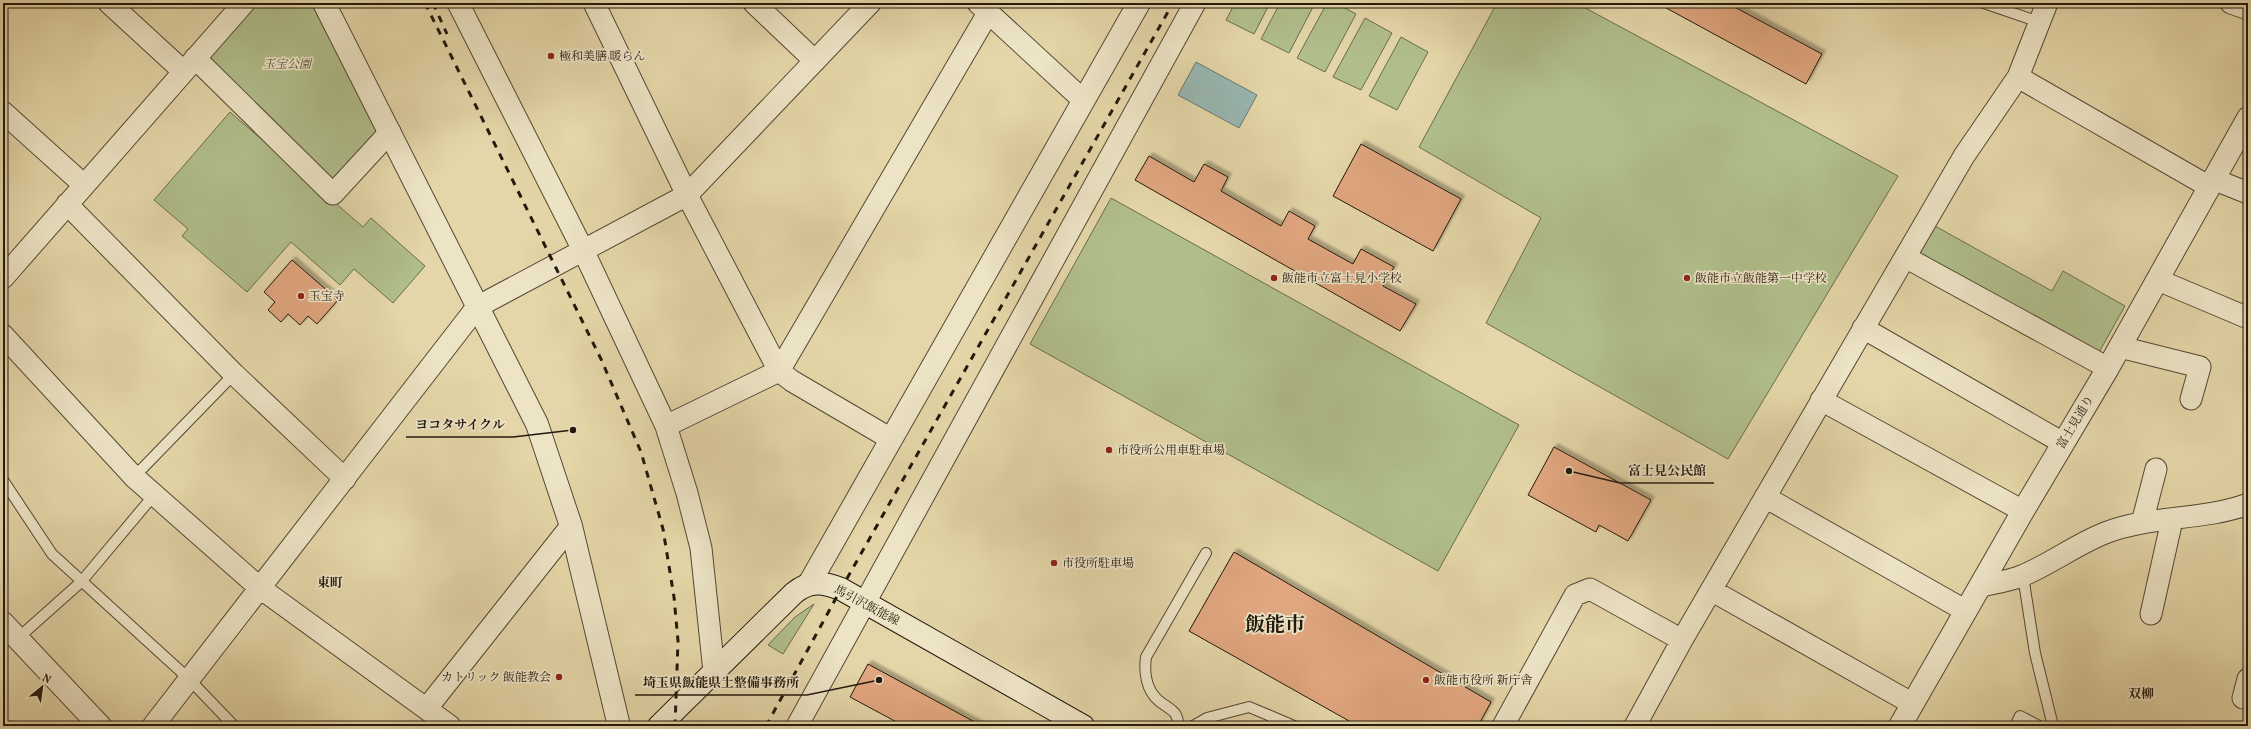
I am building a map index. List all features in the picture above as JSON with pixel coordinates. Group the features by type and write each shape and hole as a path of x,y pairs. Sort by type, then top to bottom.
{"street":[{"path":"109,3 189,65 333,194 390,132"},
{"path":"3,278 244,3"},
{"path":"324,3 537,424 571,526 619,726"},
{"path":"458,3 583,250 666,426 687,493 701,548 714,672"},
{"path":"594,3 687,195 779,371 792,381 891,439"},
{"path":"754,3 815,61"},
{"path":"152,726 477,307 687,195 870,3"},
{"path":"659,726 794,593 809,584 1139,3"},
{"path":"797,726 1195,3"},
{"path":"1635,726 1682,640 1964,156 2018,77 2047,3"},
{"path":"2231,3 2248,8"},
{"path":"666,426 779,371 983,8 1083,100"},
{"path":"2018,77 2210,182 2248,194"},
{"path":"3,112 84,185"},
{"name":"富士見通り","path":"1900,726 2062,443 2108,368 2158,280 2210,182 2248,118"},
{"path":"67,204 234,374 345,479"},
{"path":"1905,257 2108,368"},
{"path":"2158,280 2248,318"},
{"path":"1863,328 2062,443"},
{"path":"3,335 134,477 260,588 450,726"},
{"path":"2120,347 2200,367 2191,399"},
{"path":"1821,400 2023,511"},
{"path":"2142,523 2156,469"},
{"path":"1765,497 1966,611"},
{"path":"1980,586 2023,576 2105,533 2142,523 2172,520 2234,509 2248,504"},
{"path":"2151,614 2172,520"},
{"path":"427,708 571,526"},
{"name":"馬引沢飯能線","path":"809,584 827,584 864,602 1083,726"},
{"path":"1503,726 1576,595 1590,589 1682,640"},
{"path":"1711,590 1913,704"},
{"path":"10,631 100,726"}],"lane":[{"path":"1984,3 2039,22"},
{"path":"134,477 234,374"},
{"path":"3,480 52,554 188,678 234,726"},
{"path":"10,631 81,582 154,495"},
{"path":"1178,726 1178,720 1173,709 1158,700 1148,685 1144,669 1146,657 1206,553"},
{"path":"2023,576 2035,653 2053,726"},
{"path":"1193,726 1207,718 1248,707 1272,721 1294,726"},
{"path":"2016,726 2020,716 2039,726"}],"green space":[{"name":"玉宝公園","path":"244,3 324,3 390,132 333,194 195,58"},
{"path":"1235,3 1270,3 1254,34 1226,20"},
{"path":"1280,3 1315,3 1289,53 1261,39"},
{"path":"1327,3 1336,3 1356,14 1325,72 1297,58"},
{"path":"1497,3 1576,3 1898,176 1728,459 1486,323 1541,218 1419,147"},
{"path":"1365,18 1392,33 1361,90 1333,77"},
{"path":"1401,37 1428,52 1397,110 1369,96"},
{"path":"230,112 363,227 371,218 425,266 393,303 354,269 340,285 291,242 247,292 182,236 188,229 154,200"},
{"path":"1111,198 1519,425 1438,571 1030,344"},
{"path":"1935,226 2052,291 2063,271 2125,306 2098,354 1919,254"},
{"path":"814,604 783,654 768,645 795,617"}],"water":[{"path":"1196,62 1257,95 1239,128 1178,95"}],"building":[{"path":"1657,3 1727,3 1822,54 1806,84"},
{"path":"1361,144 1461,199 1433,251 1333,196"},
{"path":"1149,156 1194,182 1204,164 1228,177 1221,191 1281,226 1289,211 1315,226 1308,239 1353,264 1361,249 1394,267 1383,286 1416,304 1400,331 1135,180"},
{"name":"玉宝寺","path":"292,260 338,300 317,324 308,316 300,325 288,314 281,322 268,310 275,302 264,292"},
{"path":"1554,447 1651,500 1628,541 1599,525 1596,532 1528,495"},
{"path":"1234,552 1491,702 1478,726 1358,726 1189,631"},
{"path":"868,664 982,726 904,726 850,697"}],"railway":[{"path":"425,3 601,359 641,452 663,529 674,597 678,641 675,726"},
{"path":"433,3 447,34"},
{"path":"766,726 841,589 1173,3"}],"place":[{"name":"極和美膳 暖らん","path":"551,56"},
{"name":"飯能市立富士見小学校","path":"1274,278"},
{"name":"飯能市立飯能第一中学校","path":"1687,278"},
{"name":"玉宝寺","path":"301,296"},
{"name":"ヨコタサイクル","path":"573,430"},
{"name":"市役所公用車駐車場","path":"1109,450"},
{"name":"富士見公民館","path":"1569,471"},
{"name":"市役所駐車場","path":"1054,563"},
{"name":"カトリック 飯能教会","path":"559,677"},
{"name":"埼玉県飯能県土整備事務所","path":"879,680"},
{"name":"飯能市役所 新庁舎","path":"1426,680"}],"district":[{"name":"東町","path":"330,582"},
{"name":"飯能市","path":"1275,624"},
{"name":"双柳","path":"2141,693"}]}
